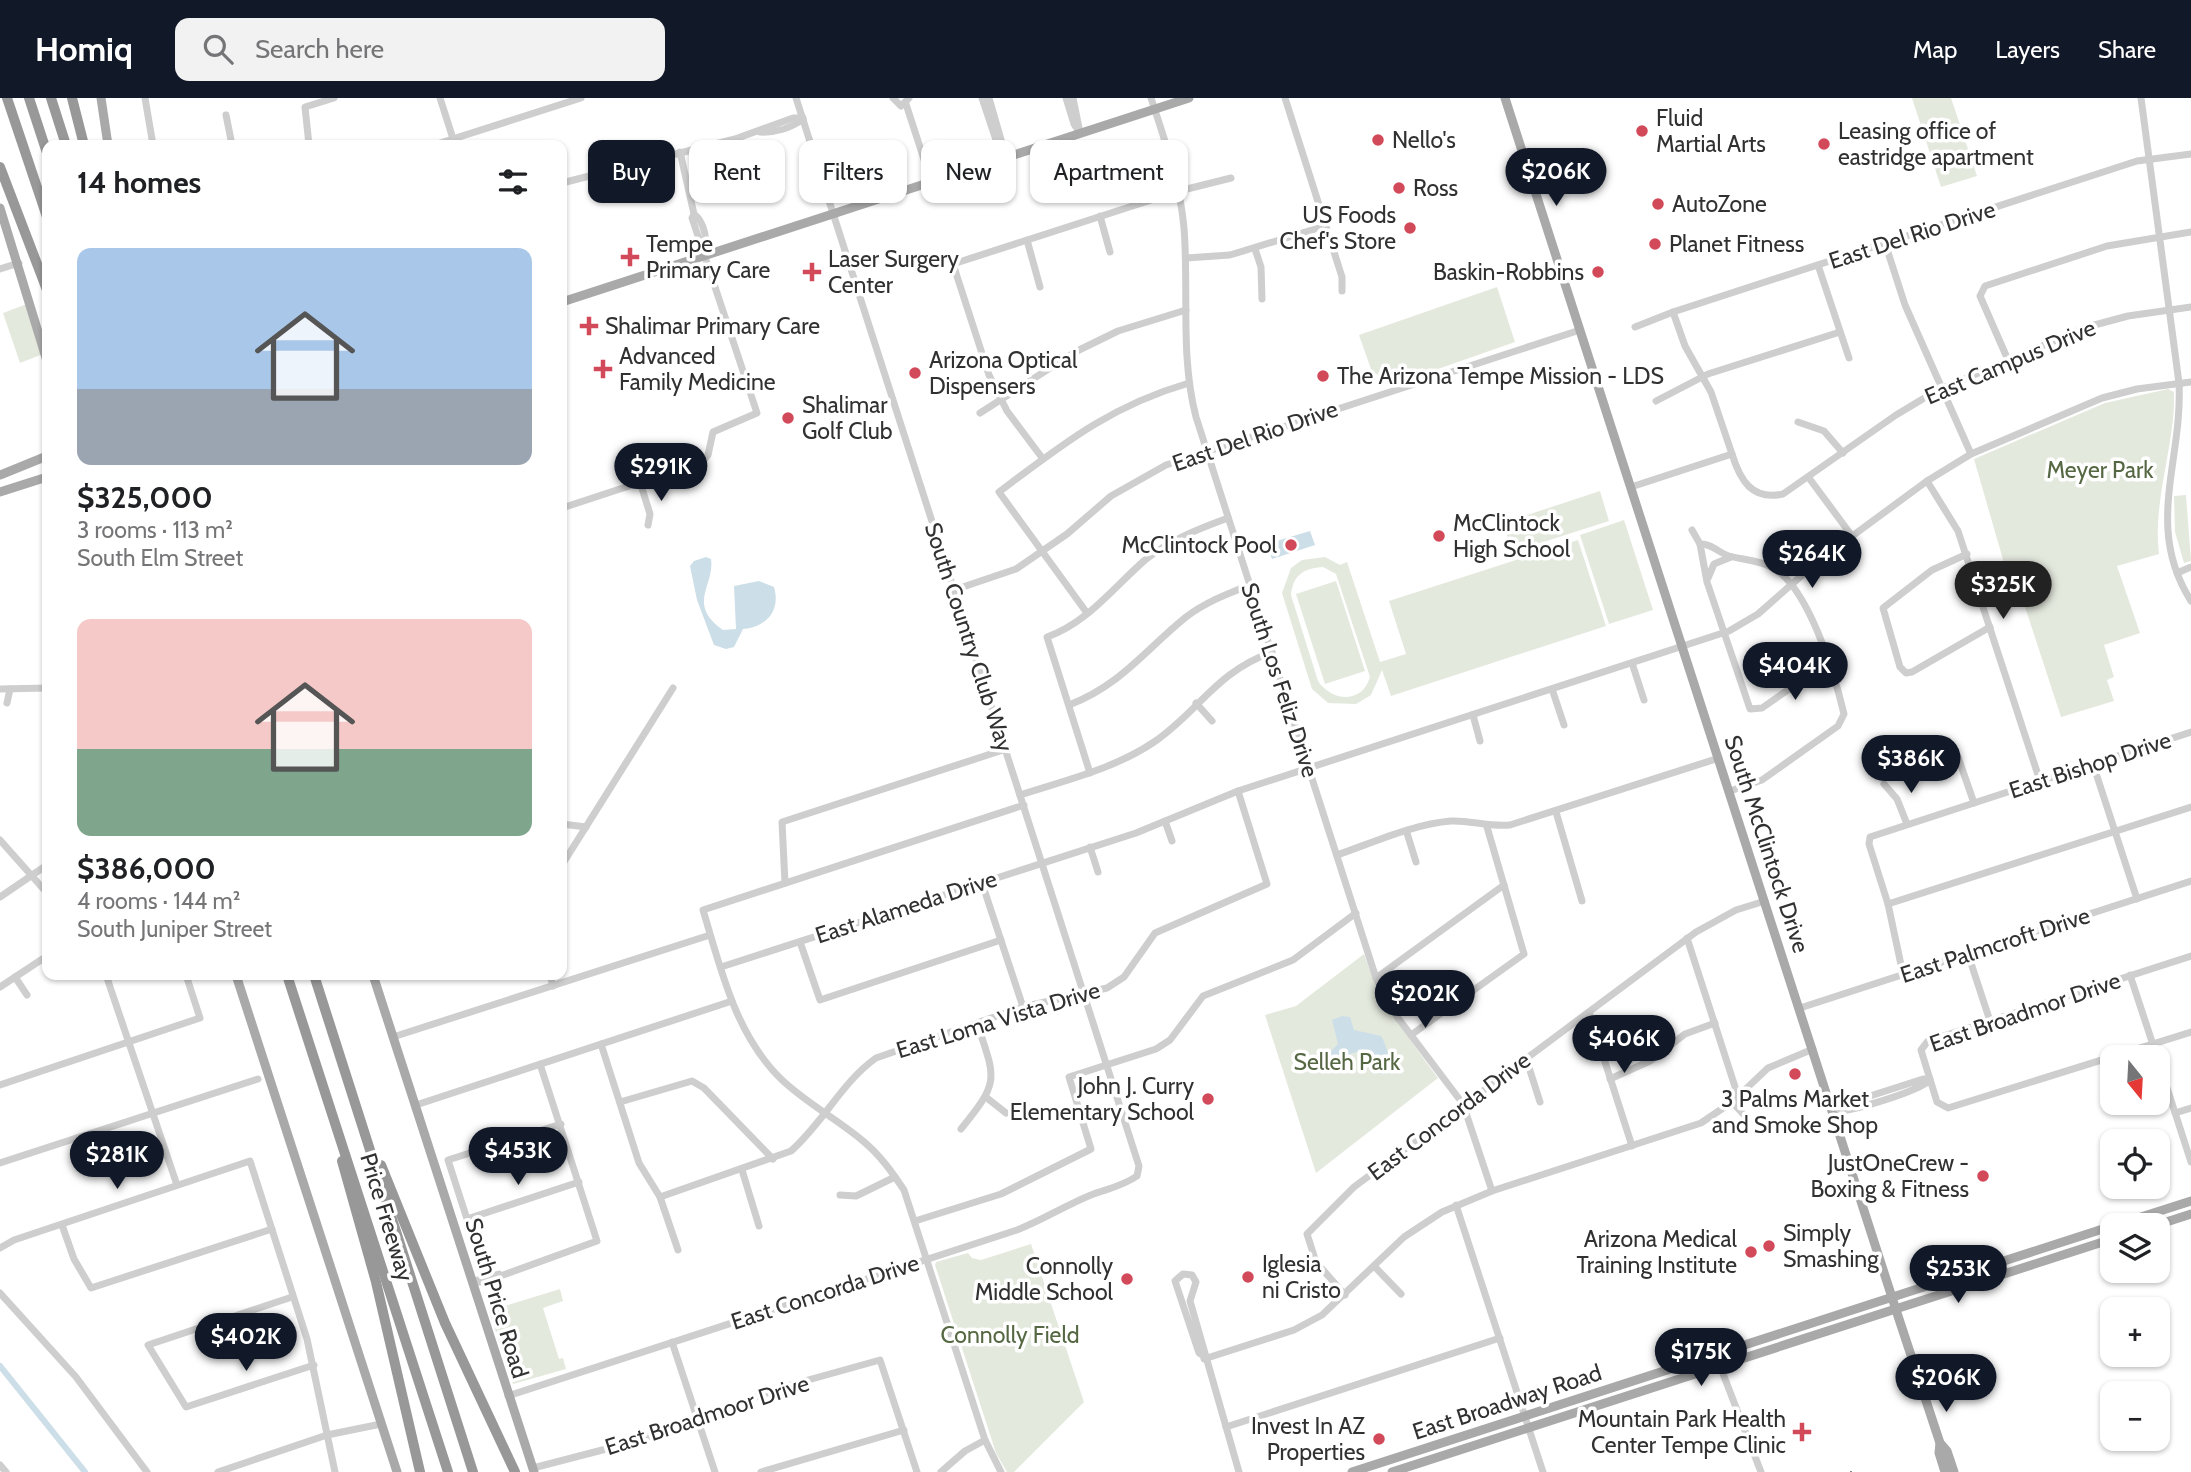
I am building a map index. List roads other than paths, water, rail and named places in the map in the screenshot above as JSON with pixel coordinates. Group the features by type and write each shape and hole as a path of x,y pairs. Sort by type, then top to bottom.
{"highway":[{"path":"7,98 42,202"},
{"path":"29,98 43,140"},
{"path":"51,98 64,140"},
{"path":"72,98 83,140"},
{"path":"0,167 42,277"},
{"name":"Price Freeway","path":"287,980 448,1472"},
{"name":"Price Freeway","path":"315,980 473,1472"},
{"path":"358,1114 445,1322 515,1472"},
{"path":"335,1120 345,1182 376,1282 421,1472"}],"main road":[{"path":"101,98 107,140"},
{"path":"1016,155 1189,98"},
{"name":"South McClintock Drive","path":"1505,98 1892,1297 1940,1443 1947,1451 1954,1472"},
{"path":"567,300 921,185"},
{"path":"0,208 42,344"},
{"path":"0,475 42,458"},
{"path":"0,492 42,479"},
{"path":"238,980 397,1472"},
{"name":"South Price Road","path":"375,980 533,1470"},
{"name":"East Broadway Road","path":"2154,1213 2191,1201"},
{"path":"2170,1221 2191,1214"},
{"name":"East Broadway Road","path":"1352,1472 2100,1230"},
{"name":"East Broadway Road","path":"1392,1472 2100,1243"},
{"path":"2051,1246 2055,1258"},
{"path":"1754,1355 1770,1343 1772,1336"},
{"path":"1712,1356 1720,1366"},
{"name":"South McClintock Drive","path":"1940,1443 1939,1453 1945,1472"}],"street":[{"path":"145,98 152,140"},
{"path":"308,140 305,107 334,98"},
{"path":"440,98 453,140"},
{"path":"460,140 581,98"},
{"name":"South Country Club Way","path":"796,98 810,140"},
{"path":"893,98 897,104 907,101 921,146"},
{"path":"982,98 996,140"},
{"path":"989,98 1001,140"},
{"path":"1066,98 1080,133"},
{"path":"1073,98 1080,133"},
{"name":"South Los Feliz Drive","path":"1151,98 1163,140"},
{"path":"1285,98 1342,277 1342,291"},
{"path":"2141,98 2179,383 2178,432 2166,507 2168,542 2177,573 2191,601"},
{"path":"226,115 231,140"},
{"path":"567,182 760,132 769,125 803,118"},
{"path":"567,506 702,462 708,455 713,432 757,413 692,218 694,214 680,152"},
{"name":"East Del Rio Drive","path":"1635,327 1673,312 2147,158 2191,154"},
{"path":"1188,189 1231,178"},
{"name":"South Country Club Way","path":"829,203 1139,1166 1137,1176"},
{"path":"1042,459 1002,401 989,375 953,264 1141,203"},
{"name":"South Los Feliz Drive","path":"1180,203 1185,258 1189,383 1228,518 1376,978 1411,1035 1463,1104 1492,1191"},
{"path":"1100,216 1110,252"},
{"path":"1185,258 1212,258 1255,249 1325,226"},
{"path":"2008,360 1981,299 1982,288 2095,250 2191,232"},
{"path":"1027,240 1040,288"},
{"path":"1885,243 1905,305 1971,454"},
{"path":"1255,249 1261,267 1262,299"},
{"path":"0,269 19,263"},
{"path":"1818,265 1849,358"},
{"name":"East Campus Drive","path":"1673,312 1685,346 1703,376 1744,483 1763,495 1788,493 1903,410 1942,388 2087,327 2191,307"},
{"path":"980,413 1075,352 1118,331 1186,310"},
{"name":"East Del Rio Drive","path":"954,590 1016,569 1042,553 1129,484 1166,465 1580,330"},
{"path":"1656,401 1703,376 1840,331"},
{"name":"East Alameda Drive","path":"721,967 1090,848 1238,791 1723,633 1753,618 1852,536 1927,481 1971,454 2102,398 2191,382"},
{"path":"1087,614 999,492 1112,412 1146,396 1189,383"},
{"path":"1798,422 1824,432 1843,453"},
{"path":"1631,486 1731,454"},
{"path":"1809,478 1852,536"},
{"path":"1927,481 1952,517 1967,554 2040,781"},
{"path":"640,482 650,514 648,525"},
{"path":"1090,773 1047,637 1066,631 1166,546 1228,518"},
{"path":"1692,530 1700,544 1699,552 1707,582 1746,704 1753,710 1762,708 1828,662"},
{"path":"1700,544 1707,544 1731,557 1770,566 1790,585 1807,606 1828,662 1844,719 1768,775 1730,792"},
{"path":"1967,554 1932,569 1883,608 1900,667 1906,673 1990,627"},
{"path":"1707,582 1714,564 1731,557"},
{"path":"2177,573 2191,567"},
{"path":"2182,583 2191,579"},
{"path":"1069,705 1096,695 1121,677 1186,617 1209,601 1250,585"},
{"path":"1020,795 1123,761 1156,740 1245,661 1272,652"},
{"path":"1632,663 1644,700"},
{"path":"0,689 42,688"},
{"path":"567,857 673,688"},
{"path":"7,703 10,689"},
{"path":"1552,689 1564,725"},
{"path":"1196,703 1212,722"},
{"path":"1473,715 1480,741"},
{"name":"East Bishop Drive","path":"1888,904 1869,838 2191,732"},
{"path":"1948,741 1958,757 1974,803"},
{"path":"785,883 782,822 1006,749"},
{"path":"1337,855 1454,821 1487,827 1510,825 1719,758"},
{"path":"2093,764 2137,899"},
{"path":"1884,783 1897,799 1908,824"},
{"name":"East Loma Vista Drive","path":"660,1197 773,1160 791,1151 808,1136 858,1073 876,1058 1023,1007 1084,994 1116,983 1156,933 1267,884 1238,791"},
{"path":"1001,1472 985,1440 904,1191 861,1139 782,1080 762,1058 747,1036 732,1001 703,909 1024,805"},
{"path":"1903,974 1888,904 2191,807"},
{"path":"1556,812 1582,901"},
{"path":"1165,821 1172,841"},
{"path":"567,825 586,827"},
{"path":"1411,1035 1524,954 1487,827"},
{"path":"1407,833 1416,862"},
{"path":"0,839 42,888"},
{"path":"1090,848 1098,872"},
{"path":"0,897 42,869"},
{"name":"East Palmcroft Drive","path":"1800,1008 2191,881"},
{"path":"982,883 1023,1007"},
{"path":"1376,978 1504,885"},
{"name":"East Concorda Drive","path":"1345,1295 1316,1262 1307,1234 1354,1187 1687,938 1719,918 1765,901"},
{"path":"915,1221 1001,1194 1091,1149 1069,1077 1156,1049 1170,1040 1203,996 1293,960 1356,913"},
{"path":"393,1037 710,935"},
{"path":"1687,938 1715,1023 1735,1099 1744,1115"},
{"path":"800,942 820,1000 1001,940"},
{"path":"1968,954 1990,1021"},
{"name":"East Broadmor Drive","path":"2152,1042 1943,1107 1937,1102 1921,1050 1923,1044 2191,956"},
{"path":"0,987 42,959"},
{"path":"2130,975 2153,1045"},
{"path":"15,977 27,995"},
{"path":"108,980 177,1185"},
{"path":"0,1085 200,1018 188,980"},
{"path":"551,980 553,986"},
{"path":"416,1105 732,1001"},
{"path":"1589,1012 1632,1146"},
{"path":"961,1129 987,1098 992,1083 991,1065 976,1023"},
{"path":"1611,1079 1650,1061 1685,1034 1715,1023"},
{"path":"2152,1042 2191,1032"},
{"path":"601,1044 639,1163 660,1197 678,1250"},
{"path":"1204,1358 1301,1326 1322,1315 1427,1220 1456,1205 1702,1123 1735,1099 1768,1068 1813,1049"},
{"path":"1526,1058 1540,1102"},
{"path":"473,1282 484,1282 597,1241 540,1065"},
{"path":"0,1163 258,1079"},
{"path":"1833,1111 1842,1105 1923,1079 1930,1080"},
{"path":"620,1102 692,1081 704,1088 773,1160"},
{"path":"987,1098 1006,1113"},
{"path":"2170,1098 2191,1162"},
{"path":"2175,1113 2191,1108"},
{"path":"561,1124 448,1160 467,1219 579,1182"},
{"path":"0,1248 14,1240 250,1161 314,1365 335,1472"},
{"path":"742,1170 759,1226"},
{"name":"East Concorda Drive","path":"508,1396 1045,1220 1089,1195 1128,1183 1137,1176"},
{"path":"840,1195 856,1196 895,1177"},
{"path":"1456,1205 1543,1472"},
{"path":"62,1224 74,1259 91,1288 272,1229"},
{"path":"1374,1266 1401,1294"},
{"path":"1204,1358 1206,1351 1189,1298 1196,1282 1192,1275 1183,1274 1175,1281 1199,1353 1204,1358 1239,1472"},
{"path":"0,1293 76,1377 147,1472"},
{"path":"292,1297 148,1345 186,1407 314,1365"},
{"path":"1226,1427 1500,1338"},
{"path":"672,1342 715,1472"},
{"name":"East Broadmoor Drive","path":"533,1470 637,1441 783,1387 880,1360 904,1430"},
{"path":"1720,1366 1761,1472"},
{"path":"218,1472 327,1436 381,1424"},
{"path":"761,1472 904,1430 917,1472"},
{"path":"941,1472 965,1451 985,1440"},
{"path":"1399,1457 1403,1470"},
{"path":"0,1465 6,1472"}],"waterway":[{"path":"0,1366 85,1472"}],"place":[{"name":"Fluid Martial Arts","path":"1642,131"},
{"name":"Nello's","path":"1378,140"},
{"name":"Leasing office of eastridge apartment","path":"1824,144"},
{"name":"Ross","path":"1399,188"},
{"name":"AutoZone","path":"1658,204"},
{"name":"US Foods Chef's Store","path":"1410,228"},
{"name":"Planet Fitness","path":"1655,244"},
{"name":"Tempe Primary Care","path":"630,257"},
{"name":"Laser Surgery Center","path":"812,272"},
{"name":"Baskin-Robbins","path":"1598,272"},
{"name":"Shalimar Primary Care","path":"589,326"},
{"name":"Advanced Family Medicine","path":"603,369"},
{"name":"Arizona Optical Dispensers","path":"915,373"},
{"name":"The Arizona Tempe Mission - LDS","path":"1323,376"},
{"name":"Shalimar Golf Club","path":"788,418"},
{"name":"McClintock High School","path":"1439,536"},
{"name":"McClintock Pool","path":"1291,545"},
{"name":"3 Palms Market and Smoke Shop","path":"1795,1074"},
{"name":"John J. Curry Elementary School","path":"1208,1099"},
{"name":"JustOneCrew - Boxing & Fitness","path":"1983,1176"},
{"name":"Simply Smashing","path":"1769,1246"},
{"name":"Arizona Medical Training Institute","path":"1751,1252"},
{"name":"Iglesia ni Cristo","path":"1248,1277"},
{"name":"Connolly Middle School","path":"1127,1279"},
{"name":"Mountain Park Health Center Tempe Clinic","path":"1802,1432"},
{"name":"Invest In AZ Properties","path":"1379,1439"}],"park label":[{"name":"Meyer Park","path":"2100,470"},
{"name":"Selleh Park","path":"1347,1062"},
{"name":"Connolly Field","path":"1010,1335"}]}
